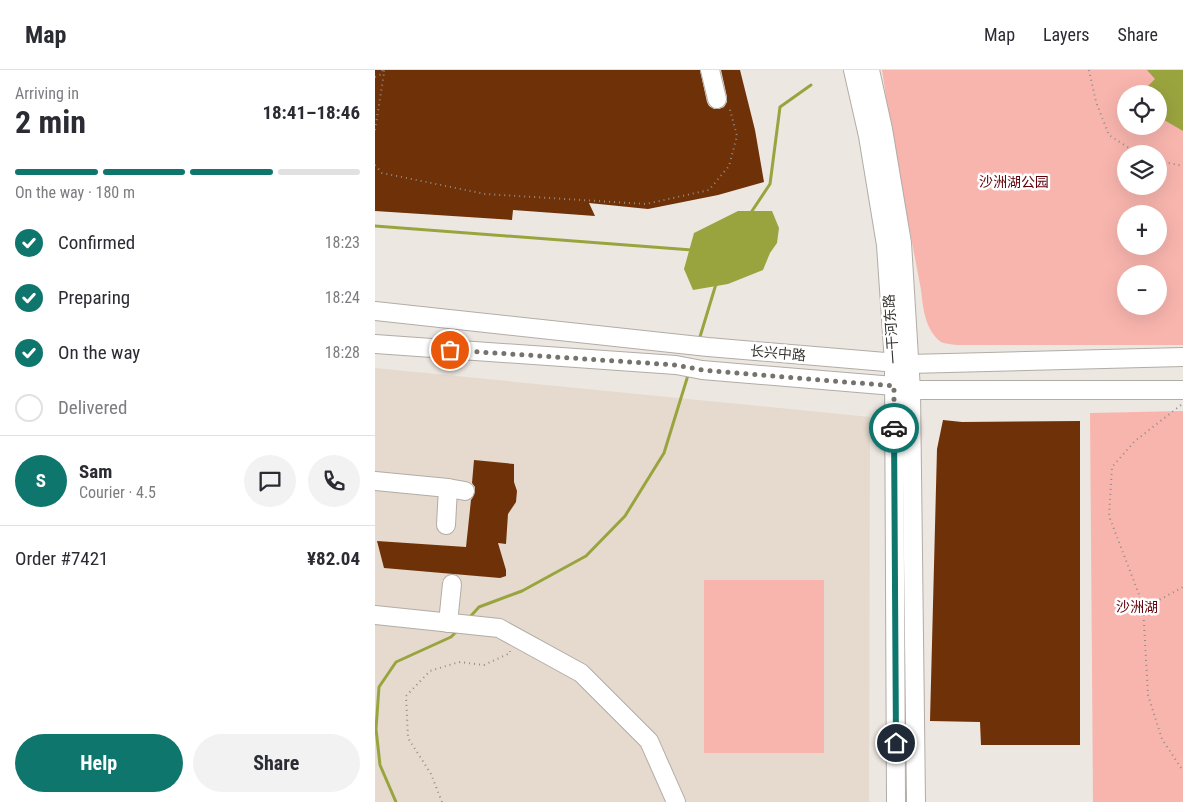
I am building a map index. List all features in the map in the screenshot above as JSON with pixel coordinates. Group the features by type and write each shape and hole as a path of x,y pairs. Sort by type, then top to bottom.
{"street":[{"path":"710,70 722,99"},
{"name":"一干河东路","path":"853,70 868,136 886,244 901,364"},
{"name":"一干河东路","path":"870,70 883,129 902,243 901,364 916,802"},
{"name":"长兴中路","path":"375,312 708,347 901,364 1183,357"},
{"name":"长兴中路","path":"375,344 676,365 702,370 902,388 1183,390"},
{"name":"一干河东路","path":"896,802 902,388"},
{"path":"375,481 457,490 446,525"},
{"path":"452,584 458,624"},
{"path":"375,615 499,628 581,673 649,741 676,802"}],"path":[{"path":"1089,70 1095,102 1109,135 1124,145"},
{"path":"375,77 383,71"},
{"path":"375,130 383,71"},
{"path":"375,165 382,173 485,194 646,204 709,190 729,166 737,136 722,99"},
{"path":"1167,163 1183,166"},
{"path":"1183,403 1135,442 1112,467 1109,516 1143,605 1148,694 1162,739 1183,771"},
{"path":"1143,605 1159,600 1183,587"},
{"path":"442,802 431,774 409,738 406,696 430,671 459,662 484,665 510,653 506,632"}],"shaded area":[{"path":"1147,70 1183,70 1183,131 1167,122 1167,85 1149,85 1155,79"},
{"path":"738,211 772,211 779,228 777,243 770,253 763,270 728,284 693,290 684,269 694,233"},
{"path":"375,368 870,417 869,802 375,802"}],"green space":[{"name":"沙洲湖公园","path":"882,70 1183,70 1183,345 947,344 941,342 936,337 928,325 892,136"},
{"name":"沙洲湖","path":"1183,411 1183,802 1093,802 1090,413"},
{"path":"704,580 824,580 824,753 704,753"}],"building":[{"path":"375,70 700,70 707,102 714,109 719,109 724,107 727,102 721,70 740,70 755,130 764,182 718,195 648,209 589,203 595,216 513,210 512,220 375,211"},
{"path":"943,420 962,422 1080,421 1080,745 981,745 980,722 930,721 937,449"},
{"path":"474,460 514,464 514,482 517,491 516,502 508,514 506,544 498,543 506,576 500,578 384,568 377,541 466,547 471,500 475,492 475,487 472,483"}],"waterway":[{"path":"750,214 770,184 780,107 811,85"},
{"path":"375,226 692,250"},
{"path":"699,340 716,284"},
{"path":"469,618 479,607 522,591 586,556 625,516 664,453 689,372"},
{"path":"396,802 380,765 376,729 379,687 396,662 451,637 458,630"}],"way so far":[{"path":"450,350 676,365 702,370 894,386 894,428"}],"route":[{"path":"894,428 896,743"}]}
